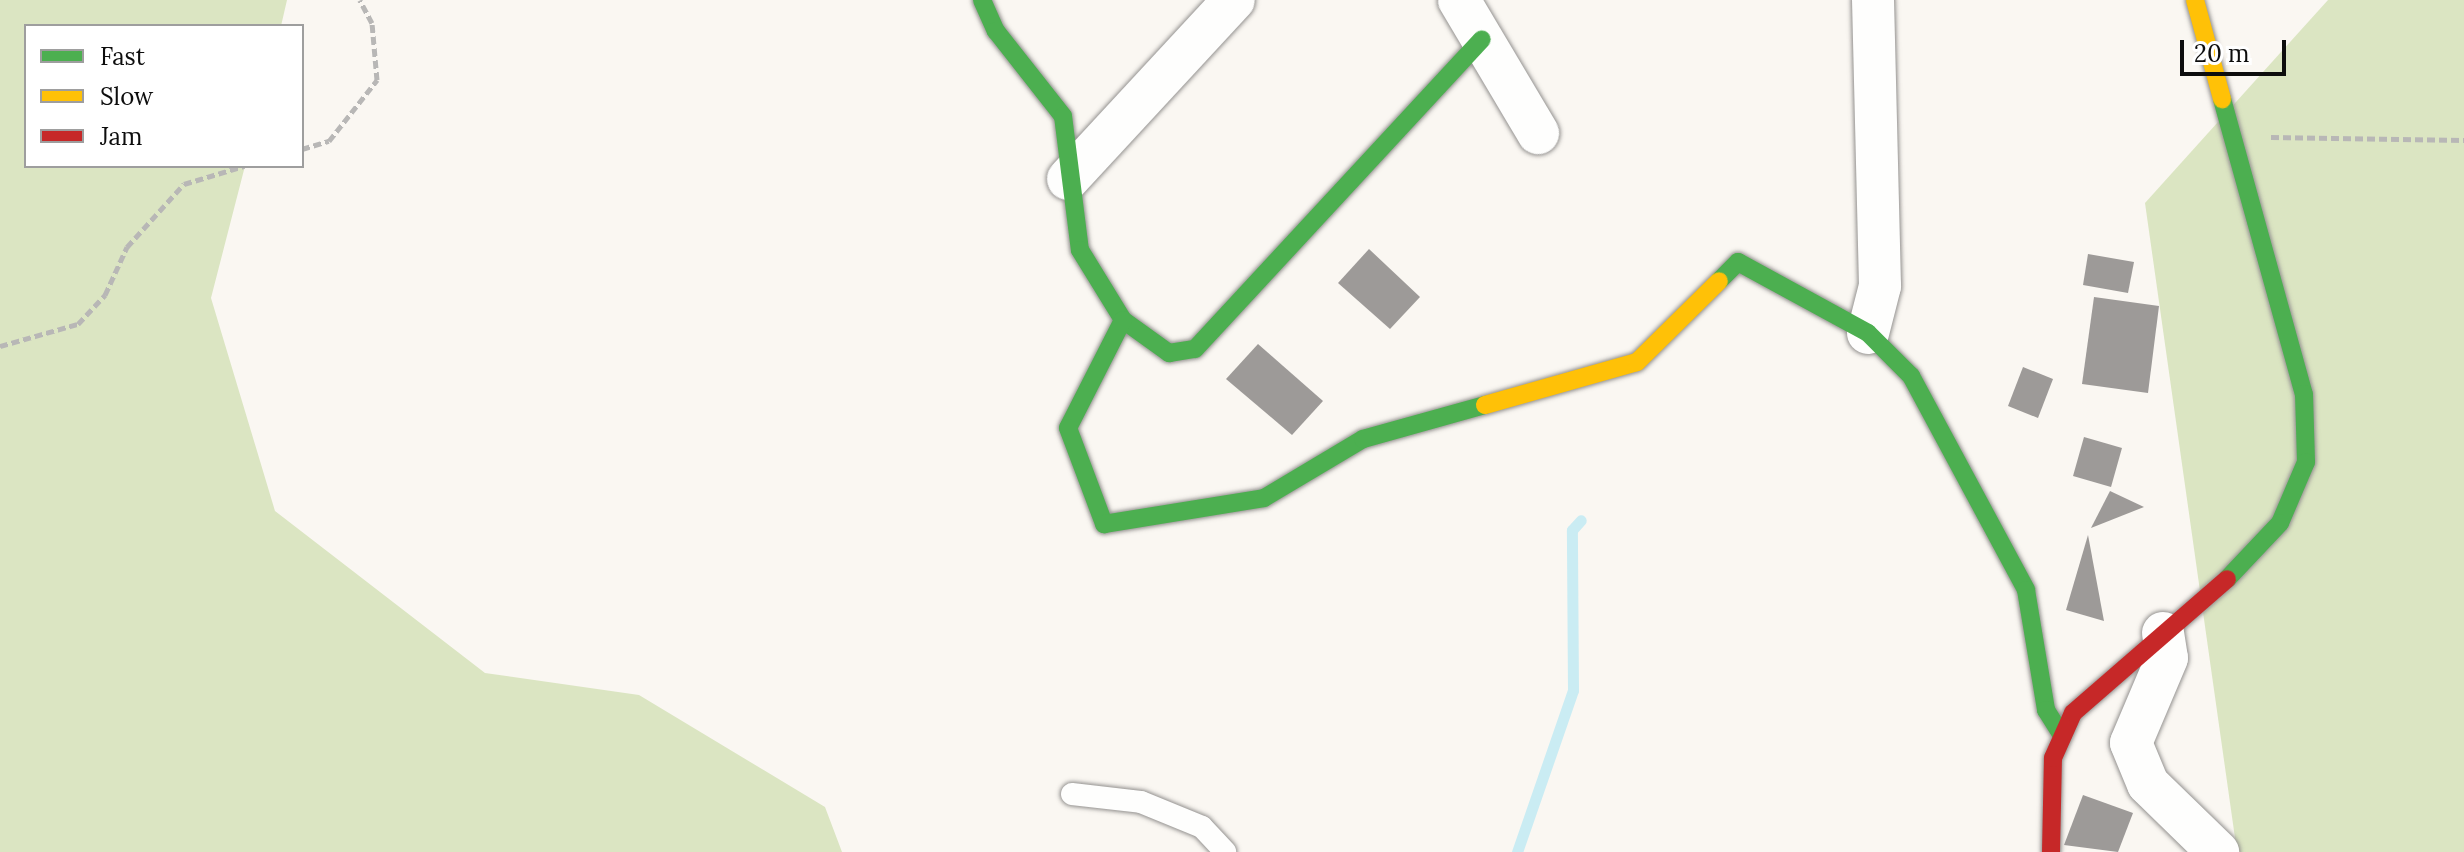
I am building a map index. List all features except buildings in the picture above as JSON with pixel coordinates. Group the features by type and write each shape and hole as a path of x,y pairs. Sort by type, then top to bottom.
{"street":[{"path":"982,0 996,31 1063,116 1068,179 1080,250 1123,320 1169,353 1195,349 1482,39"},
{"path":"1068,179 1234,0"},
{"path":"1459,0 1538,133"},
{"path":"1868,333 1880,286 1873,0"},
{"path":"2051,852 2053,758 2073,713 2280,523 2306,462 2304,394 2230,136 2195,0"},
{"path":"1123,320 1068,428 1104,524 1264,498 1363,439 1637,362 1738,262 1868,333 1911,376 2026,590 2046,710 2062,736"},
{"path":"2163,633 2167,658 2131,743 2148,784 2218,852"}],"lane":[{"path":"1072,794 1141,802 1202,827 1225,852"}],"path":[{"path":"304,148 329,141 377,80 372,23 360,0"},
{"path":"2230,136 2464,140"},
{"path":"0,346 78,324 105,295 127,247 184,184 237,168"}],"green space":[{"path":"0,0 287,0 281,24 24,24 24,168 244,168 211,298 275,511 485,673 639,695 825,807 842,852 0,852"},
{"path":"2328,0 2464,0 2464,852 2237,852 2145,203"}],"waterway":[{"path":"1517,852 1573,690 1572,530 1581,520"}],"traffic: fast":[{"path":"982,0 996,31 1063,116 1080,250 1123,320 1169,353 1195,349 1482,39"},
{"path":"2222,99 2304,394 2306,462 2280,523 2227,579"},
{"path":"1719,281 1738,262 1868,333 1911,376 2026,590 2046,710 2062,736"},
{"path":"1123,320 1068,428 1104,524 1264,498 1363,439 1485,405"}],"traffic: slow":[{"path":"2195,0 2222,99"},
{"path":"1485,405 1637,362 1719,281"}],"traffic: jam":[{"path":"2051,852 2053,758 2073,713 2227,579"}]}
